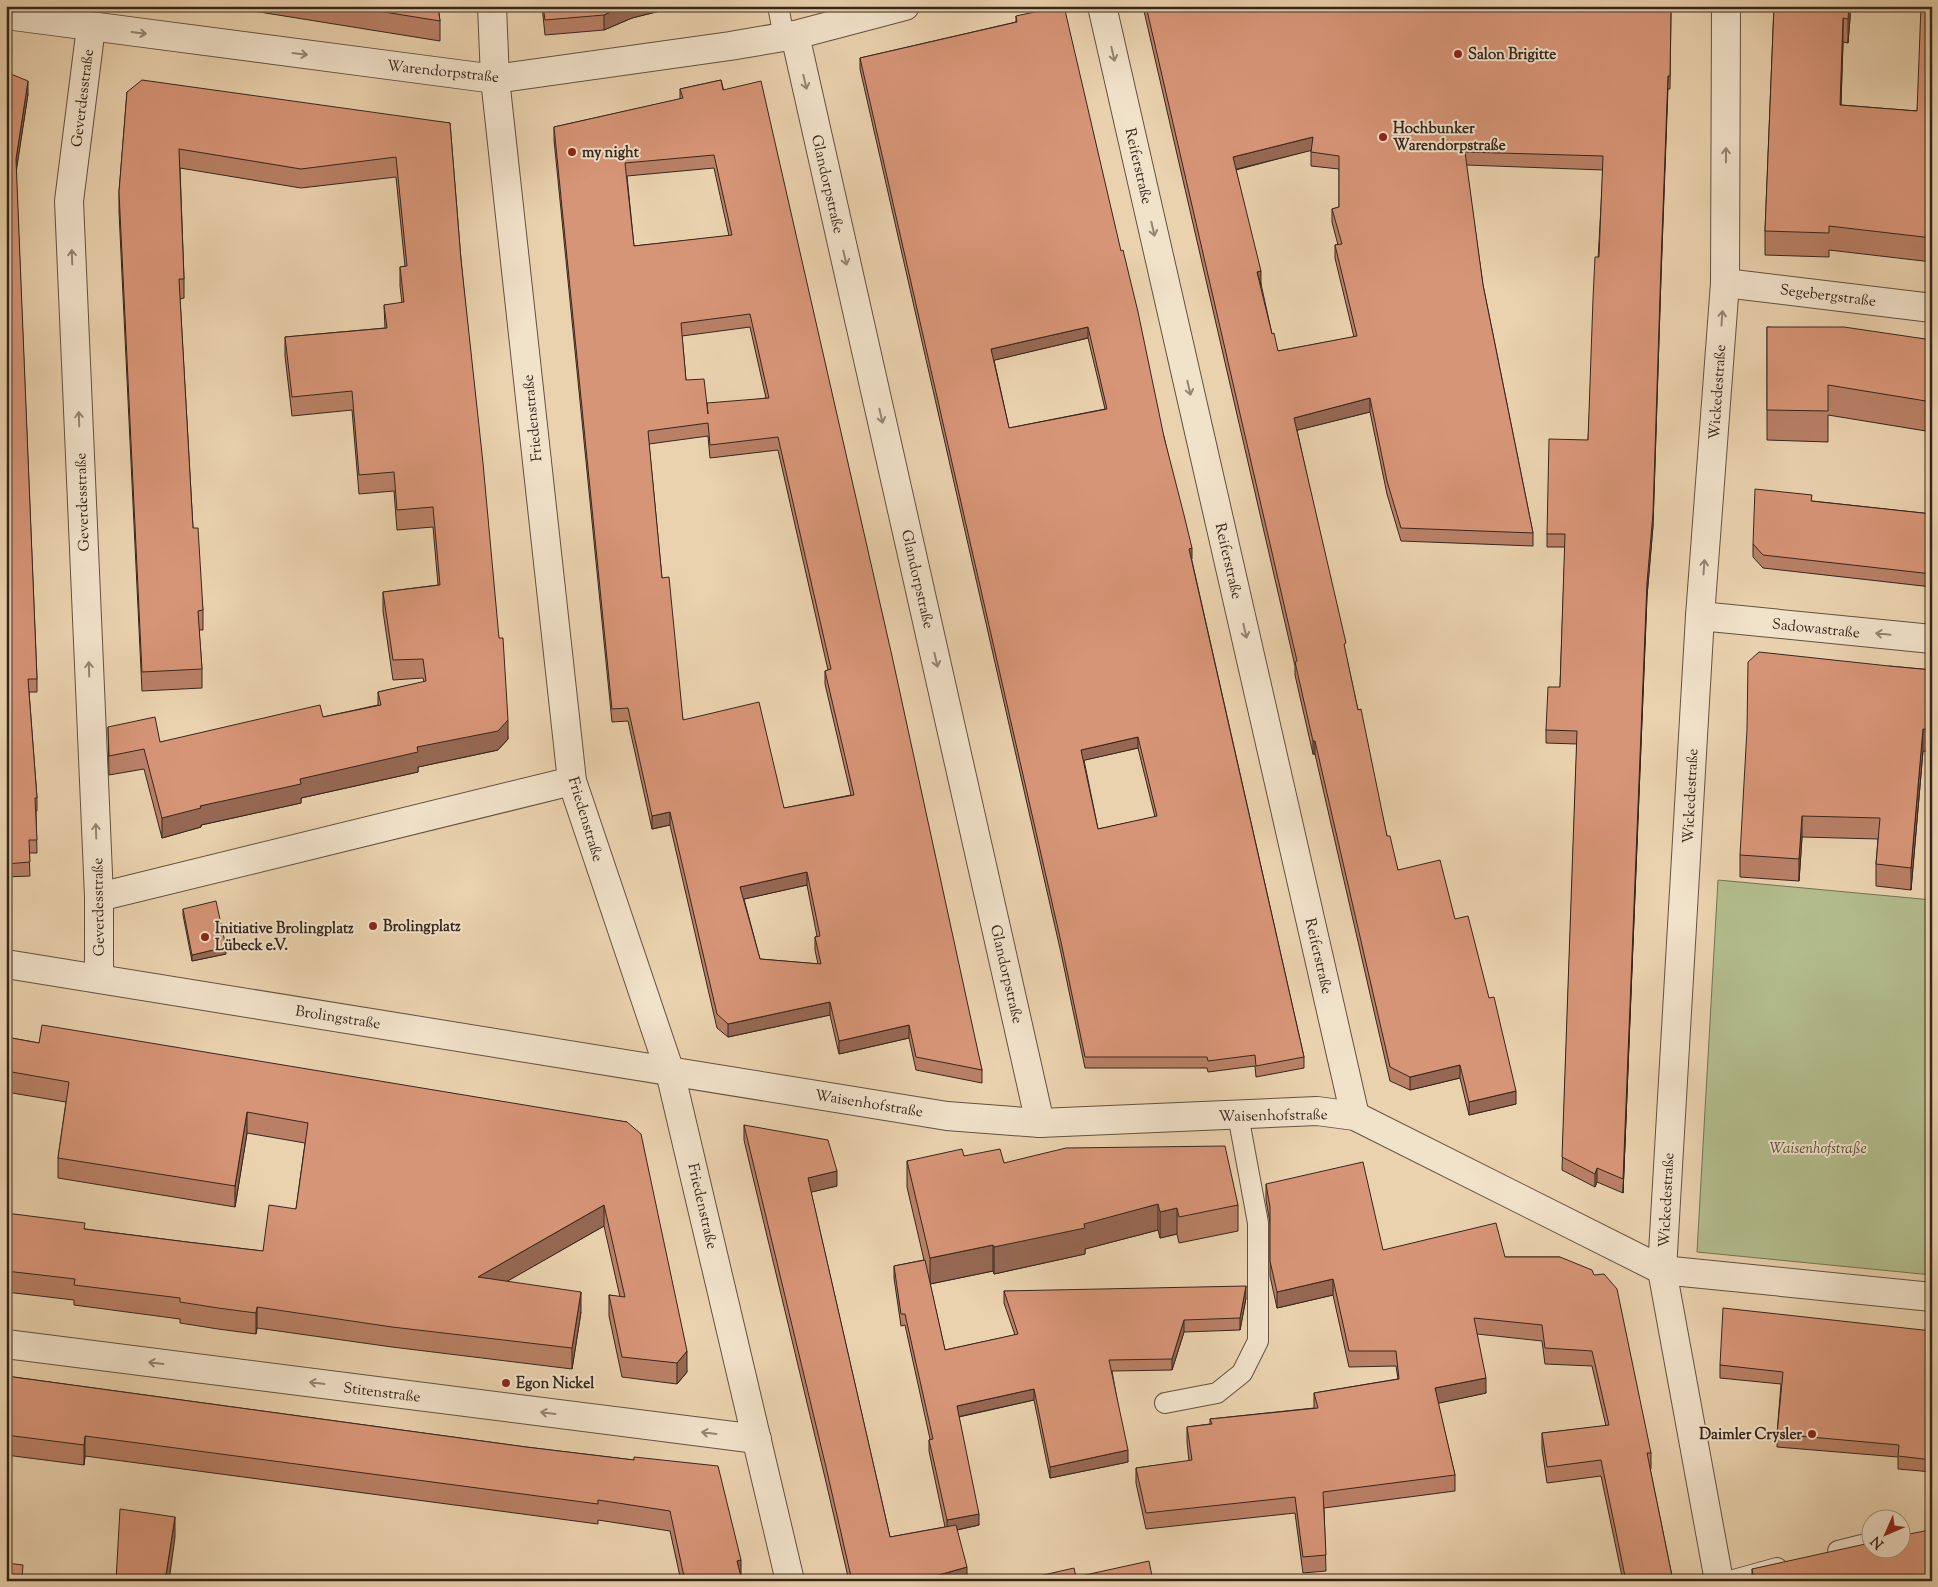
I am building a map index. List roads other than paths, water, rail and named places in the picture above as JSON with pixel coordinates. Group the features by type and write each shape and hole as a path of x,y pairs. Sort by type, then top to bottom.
{"street":[{"name":"Friedenstraße","path":"492,6 495,79 572,781 670,1072 790,1581"},
{"name":"Warendorpstraße","path":"6,16 89,20 495,79 789,36 905,6"},
{"name":"Reiferstraße","path":"1102,6 1356,1116"},
{"name":"Wickedestraße","path":"1719,1581 1662,1270 1700,616 1725,283 1726,6"},
{"name":"Geverdesstraße","path":"89,20 69,201 99,898 99,978"},
{"name":"Glandorpstraße","path":"789,36 1040,1123"},
{"name":"Segebergstraße","path":"1725,283 1932,308"},
{"name":"Sadowastraße","path":"1700,616 1932,639"},
{"path":"99,898 572,781"},
{"name":"Brolingstraße","path":"6,964 99,978 281,1000 466,1031 670,1072"},
{"name":"Waisenhofstraße","path":"670,1072 947,1116 1040,1123 1317,1111 1356,1116 1662,1270 1932,1297"},
{"name":"Stitenstraße","path":"6,1344 757,1439"}],"lane":[{"path":"778,6 789,36"},
{"path":"1165,1403 1217,1393 1242,1372 1258,1340 1258,1223 1238,1115"},
{"path":"1730,1581 1860,1546"}],"place":[{"name":"Salon Brigitte","path":"1458,54"},
{"name":"Hochbunker Warendorpstraße","path":"1383,137"},
{"name":"my night","path":"572,152"},
{"name":"Brolingplatz","path":"373,926"},
{"name":"Initiative Brolingplatz Lübeck e.V.","path":"205,937"},
{"name":"Egon Nickel","path":"506,1383"},
{"name":"Daimler Crysler","path":"1812,1434"}]}
